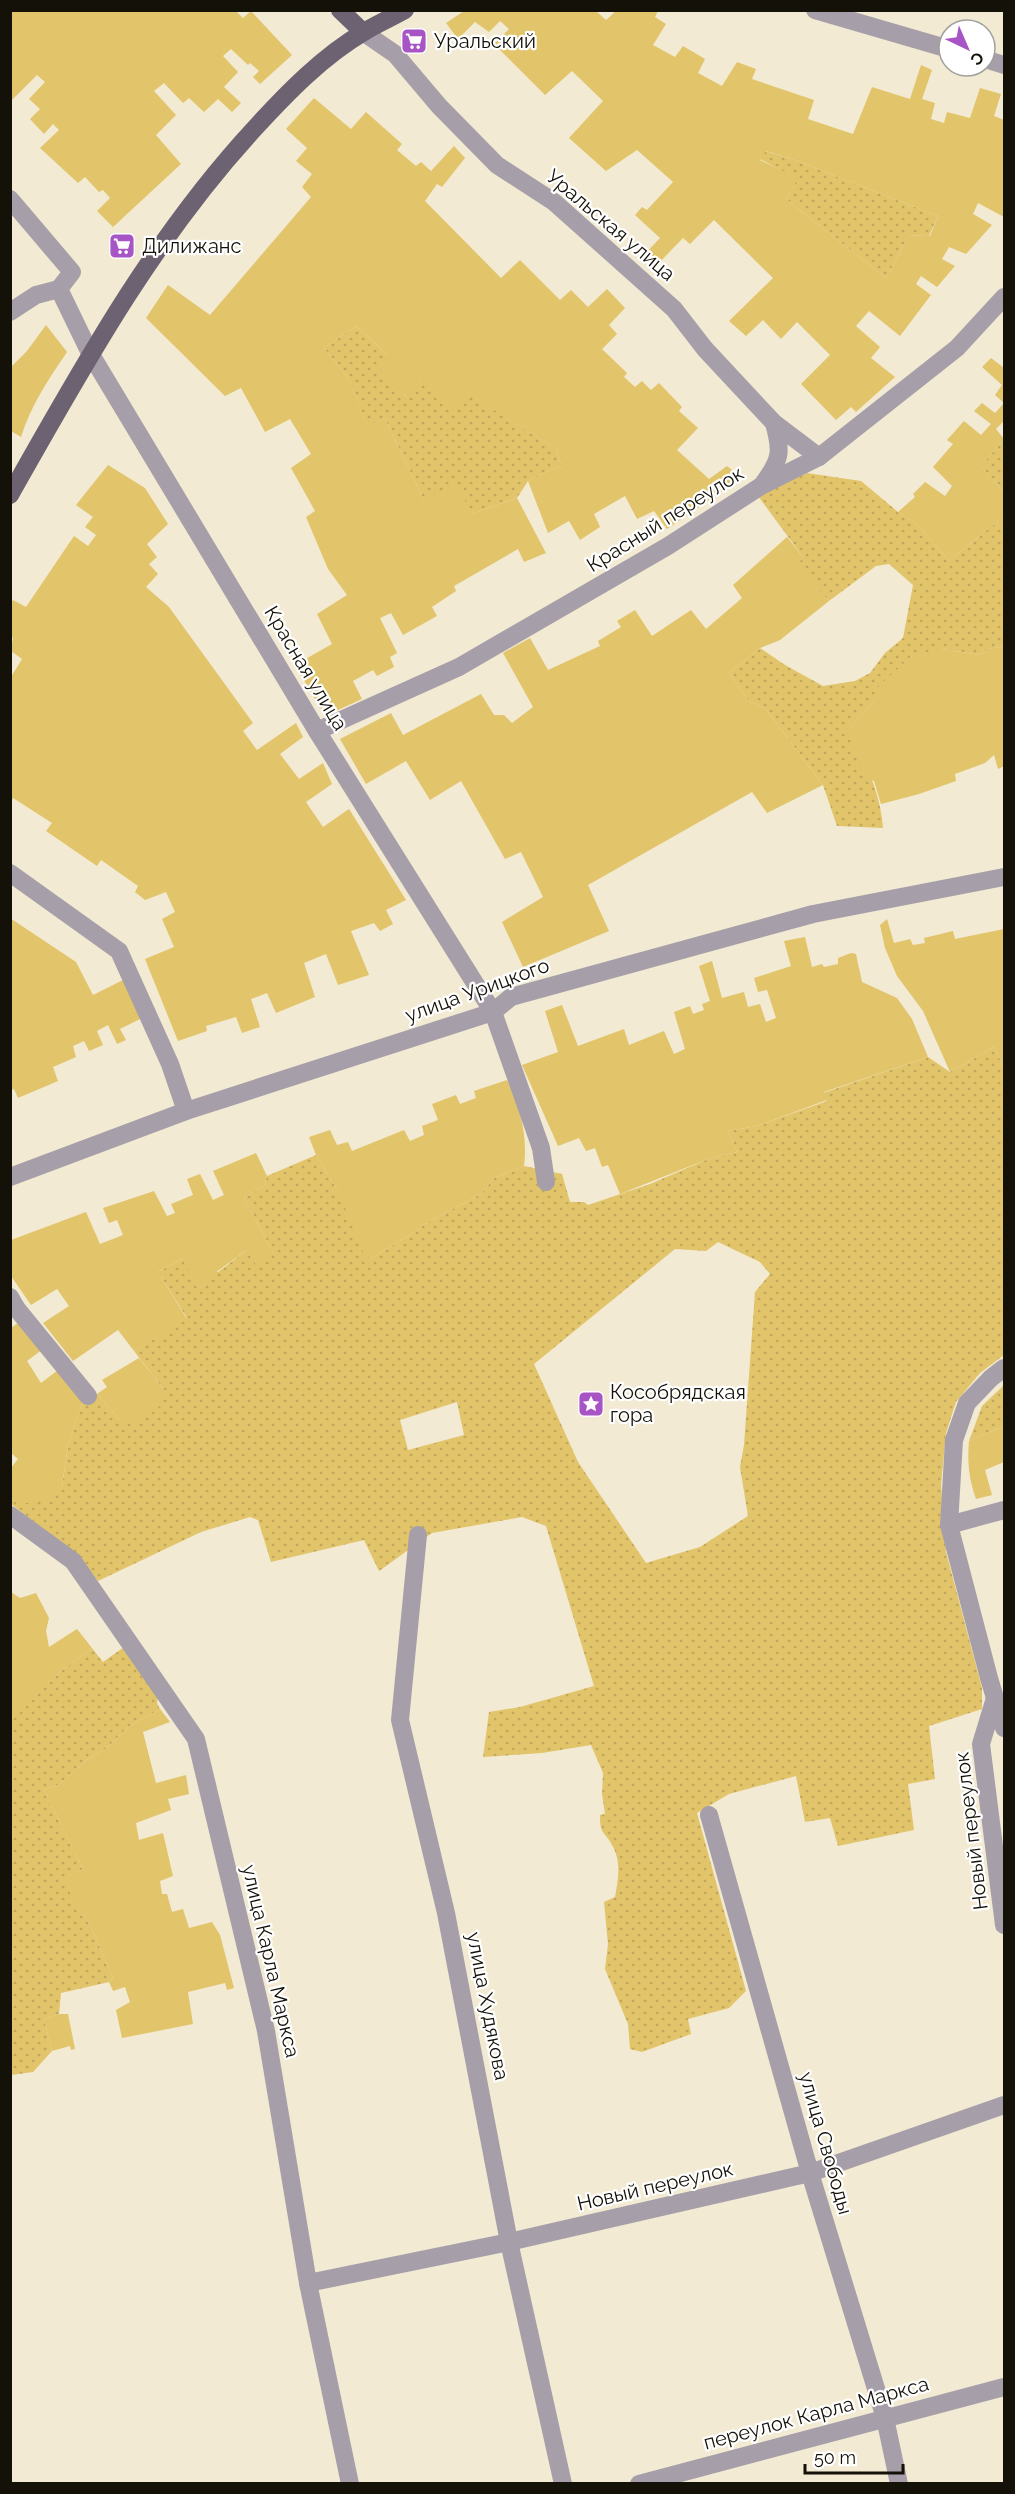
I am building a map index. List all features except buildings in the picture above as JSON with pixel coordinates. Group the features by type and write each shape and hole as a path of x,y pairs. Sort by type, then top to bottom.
{"main road":[{"name":"Уральская улица","path":"340,10 363,32"},
{"path":"10,495 90,353 159,246 225,160 284,96 320,64 363,32 405,10"}],"street":[{"path":"814,10 937,46"},
{"name":"Уральская улица","path":"363,32 395,54 439,106 497,165 554,202 674,309 705,349 774,423 819,457"},
{"path":"10,199 72,272 58,289 36,295 10,312"},
{"name":"Красная улица","path":"58,289 90,353 317,731 493,1012 541,1148 546,1182"},
{"name":"Красный переулок","path":"317,731 459,667 668,546 761,486 819,457 957,348 1005,297"},
{"path":"761,486 777,465 780,446 774,423"},
{"path":"10,873 119,951 170,1064 186,1112"},
{"name":"улица Урицкого","path":"10,1177 186,1112 493,1012 511,997 813,914 1005,878"},
{"path":"10,1297 17,1309 88,1396"},
{"path":"1005,1368 991,1378 967,1403 957,1431 954,1440 949,1525 997,1676 995,1698 1005,1728"},
{"path":"949,1525 1005,1510"},
{"name":"улица Карла Маркса","path":"10,1515 73,1561 196,1739 266,2031 308,2283 350,2484"},
{"name":"улица Худякова","path":"418,1535 400,1720 461,1982 509,2242 563,2484"},
{"name":"Новый переулок","path":"995,1698 981,1744 1005,1925"},
{"name":"улица Свободы","path":"709,1815 810,2173 885,2418 899,2484"},
{"name":"Новый переулок","path":"308,2283 509,2242 810,2173 1005,2105"},
{"name":"переулок Карла Маркса","path":"639,2484 1005,2387"}],"shaded area":[{"path":"11,11 236,11 243,18 251,11 292,55 260,84 253,77 259,71 250,63 248,65 231,49 223,56 238,72 224,87 241,103 232,112 218,99 204,112 189,98 183,103 164,83 154,91 176,115 156,135 181,164 113,227 97,211 110,198 103,190 99,192 85,177 78,183 40,148 59,130 53,124 44,134 30,119 40,109 29,99 45,82 37,75 11,101"},
{"path":"464,11 596,11 606,20 614,13 613,11 658,11 655,17 666,24 653,45 675,57 683,46 705,59 698,73 722,86 737,62 756,69 752,79 814,100 808,119 853,134 872,87 910,99 921,65 932,70 922,99 935,103 931,119 944,123 947,112 970,118 980,88 1001,94 994,116 1004,120 1004,217 978,203 973,214 992,225 966,254 949,247 942,259 955,266 937,287 921,276 916,284 931,295 900,336 869,311 856,326 880,347 871,358 895,377 856,412 851,407 836,420 801,384 830,355 797,322 781,339 763,320 746,336 729,321 773,278 714,220 690,244 683,238 655,267 644,255 660,238 635,215 642,207 647,210 673,182 637,150 606,171 569,138 603,101 572,71 545,95 494,44 509,29 500,21 489,32 475,22 458,39 446,23","holes":["766,151 938,216 930,236 909,235 886,278 786,199 798,178 760,160"]},
{"path":"314,98 351,129 366,112 402,144 397,150 416,166 421,162 431,171 454,146 465,158 442,187 437,184 425,201 501,278 520,260 560,300 571,290 588,307 607,289 625,308 609,325 617,334 602,349 627,373 624,377 635,387 642,381 651,390 659,383 682,407 679,411 698,428 677,450 709,479 727,466 742,478 667,529 654,511 637,519 625,496 594,514 600,527 580,540 569,521 548,533 528,481 561,465 556,449 469,394 451,409 421,380 406,396 379,368 388,355 356,326 324,348 349,379 367,425 385,419 424,500 457,482 471,514 517,498 546,553 524,562 518,549 454,586 456,591 432,607 437,616 403,635 391,613 380,618 397,653 390,657 394,667 377,676 373,670 353,681 362,699 325,716 295,665 332,644 317,614 347,595 328,569 306,517 315,511 291,468 311,454 290,419 265,432 241,388 225,396 146,318 168,285 210,315 311,197 302,187 312,174 296,161 307,148 286,129"},
{"path":"765,151 792,159 938,216 929,236 909,235 886,278 786,199 797,179 760,159"},
{"path":"46,325 67,352 35,403 21,437 11,431 11,367 27,351"},
{"path":"356,326 389,356 405,396 421,380 468,393 556,449 561,465 528,481 517,498 471,514 424,500 385,419 367,426 349,379 324,348"},
{"path":"991,358 1004,368 1004,403 995,395 1002,385 982,367"},
{"path":"982,403 995,413 1004,403 1004,421 996,429 1004,439 981,466 1004,492 1004,516 949,561 916,523 898,512 915,497 913,494 925,482 945,496 952,486 933,467 953,444 947,440 964,421 981,435 991,424 974,411"},
{"path":"1004,439 1004,492 981,466"},
{"path":"108,465 145,488 168,524 147,544 157,557 149,564 158,574 146,587 169,607 253,723 243,731 257,750 296,723 303,737 280,754 299,779 323,763 332,784 306,802 323,827 349,809 406,900 386,910 393,924 380,931 374,923 351,931 369,975 338,985 326,954 304,963 315,997 276,1013 267,993 251,999 260,1027 242,1033 236,1017 206,1026 207,1031 178,1041 145,959 174,947 162,919 175,912 166,892 145,900 135,892 138,886 101,860 97,866 46,831 52,823 13,798 11,802 11,677 22,659 11,651 13,638 11,636 11,604 13,600 26,607 74,536 88,546 96,535 85,527 93,517 76,505"},
{"path":"807,473 861,481 898,512 916,523 949,561 1004,516 1004,646 989,649 980,655 941,649 877,689 873,703 848,729 875,789 883,828 837,826 823,785 765,708 749,701 729,673 760,648 823,686 855,681 870,673 885,653 903,638 913,585 889,564 876,566 829,601 796,566 803,557 758,496"},
{"path":"787,537 803,557 797,566 829,601 780,640 760,648 729,673 749,701 765,708 823,785 767,813 752,792 588,885 609,931 523,967 502,922 543,897 521,852 505,859 461,781 430,800 406,761 366,784 340,739 391,713 403,735 481,694 494,715 504,715 512,723 533,707 503,653 530,638 548,670 600,646 598,641 621,627 617,621 635,610 652,636 691,610 706,629 742,598 733,585"},
{"path":"1004,646 1004,766 998,769 994,755 985,763 955,774 956,781 881,804 874,781 864,777 848,729 873,703 876,689 912,655 941,649 980,655 989,649"},
{"path":"10,918 76,962 93,995 123,980 142,1018 120,1029 126,1040 117,1044 108,1025 97,1031 103,1045 89,1051 84,1041 73,1046 76,1057 53,1067 58,1081 18,1098 14,1089 10,1090"},
{"path":"887,919 894,943 910,939 913,945 925,943 924,938 953,931 955,939 1004,929 1004,1068 994,1047 950,1072 923,1011 897,976 885,948 880,925"},
{"path":"805,937 812,967 822,964 824,967 838,964 838,958 851,953 856,954 862,982 897,998 912,1019 928,1057 824,1092 827,1100 757,1126 728,1131 737,1152 708,1159 620,1194 608,1165 602,1167 595,1148 586,1151 579,1138 558,1146 522,1065 558,1052 545,1011 562,1005 578,1046 624,1029 629,1045 664,1031 674,1054 685,1049 674,1012 690,1006 693,1014 704,1010 702,1004 710,1001 699,966 712,961 722,998 744,992 748,1007 760,1004 766,1022 776,1018 767,990 758,992 754,978 791,966 784,941"},
{"path":"994,1047 1004,1068 1004,1355 980,1373 956,1402 946,1433 941,1485 946,1552 982,1688 982,1709 929,1726 935,1779 908,1784 914,1830 838,1846 830,1818 805,1822 796,1776 729,1794 697,1813 746,1991 729,2008 688,2019 691,2034 642,2052 630,2049 628,2024 605,1969 608,1944 604,1902 615,1897 618,1864 615,1851 601,1826 600,1815 605,1814 602,1794 603,1773 591,1745 542,1753 483,1757 489,1712 520,1707 594,1686 546,1526 522,1517 432,1533 379,1571 364,1540 271,1562 258,1520 250,1517 201,1532 98,1581 77,1555 11,1504 11,1499 19,1504 62,1486 68,1446 83,1400 97,1394 121,1421 165,1391 134,1351 187,1318 158,1272 182,1259 218,1272 247,1250 274,1254 244,1198 264,1186 267,1176 316,1155 338,1191 370,1259 424,1224 481,1194 494,1178 524,1166 562,1174 570,1202 584,1202 588,1205 650,1184 708,1159 737,1152 728,1131 757,1126 827,1101 823,1093 928,1057 950,1072","holes":["718,1242 760,1262 770,1274 755,1292 744,1445 740,1467 748,1516 700,1547 646,1563 578,1462 534,1364 675,1249 706,1251","457,1402 464,1435 408,1450 400,1420"]},
{"path":"507,1080 522,1122 525,1144 524,1166 494,1178 481,1194 424,1224 370,1259 363,1252 338,1191 316,1155 309,1137 330,1130 337,1145 348,1142 352,1151 404,1130 410,1141 424,1135 422,1126 438,1120 432,1104 456,1095 460,1104 476,1098 474,1091"},
{"path":"256,1153 267,1176 264,1186 244,1198 274,1254 256,1265 247,1250 198,1285 182,1259 158,1272 187,1319 134,1351 118,1330 73,1361 43,1323 69,1306 57,1289 31,1305 11,1276 11,1240 86,1212 100,1244 123,1235 117,1220 109,1223 103,1208 154,1191 167,1216 175,1213 171,1204 193,1195 187,1179 200,1174 213,1200 224,1195 213,1171"},
{"path":"21,1321 43,1349 27,1361 41,1383 58,1370 83,1400 68,1446 62,1486 52,1500 19,1504 11,1499 10,1469 18,1459 11,1453 11,1328"},
{"path":"139,1358 165,1391 162,1404 139,1424 121,1421 97,1394 107,1387 102,1380"},
{"path":"1003,1386 1004,1426 969,1441 982,1406"},
{"path":"1004,1426 1004,1462 985,1470 992,1495 976,1499 969,1470 969,1441"},
{"path":"11,1592 20,1598 36,1593 49,1618 46,1631 49,1647 77,1629 92,1648 61,1671 11,1722"},
{"path":"124,1647 158,1695 157,1703 160,1709 128,1727 107,1748 87,1760 60,1784 44,1790 83,1869 62,1879 91,1927 113,1978 109,1982 61,1993 59,2014 44,2019 52,2051 33,2072 11,2075 10,1722 61,1671 92,1648 103,1662"},
{"path":"160,1709 170,1722 143,1732 156,1783 186,1775 189,1794 168,1799 171,1810 136,1823 139,1840 163,1833 173,1876 160,1881 162,1894 167,1894 172,1912 183,1909 189,1928 212,1922 220,1935 234,1988 227,1990 225,1983 188,1992 193,2024 122,2038 116,2010 130,2002 125,1987 113,1991 109,1982 113,1978 91,1927 61,1879 83,1869 44,1790 60,1784 87,1760 107,1748 128,1727"},
{"path":"59,2014 68,2014 75,2049 71,2050 70,2046 52,2051 44,2019"}],"place":[{"name":"Уральский","path":"414,41"},
{"name":"Дилижанс","path":"122,246"},
{"name":"Кособрядская гора","path":"591,1404"}]}
